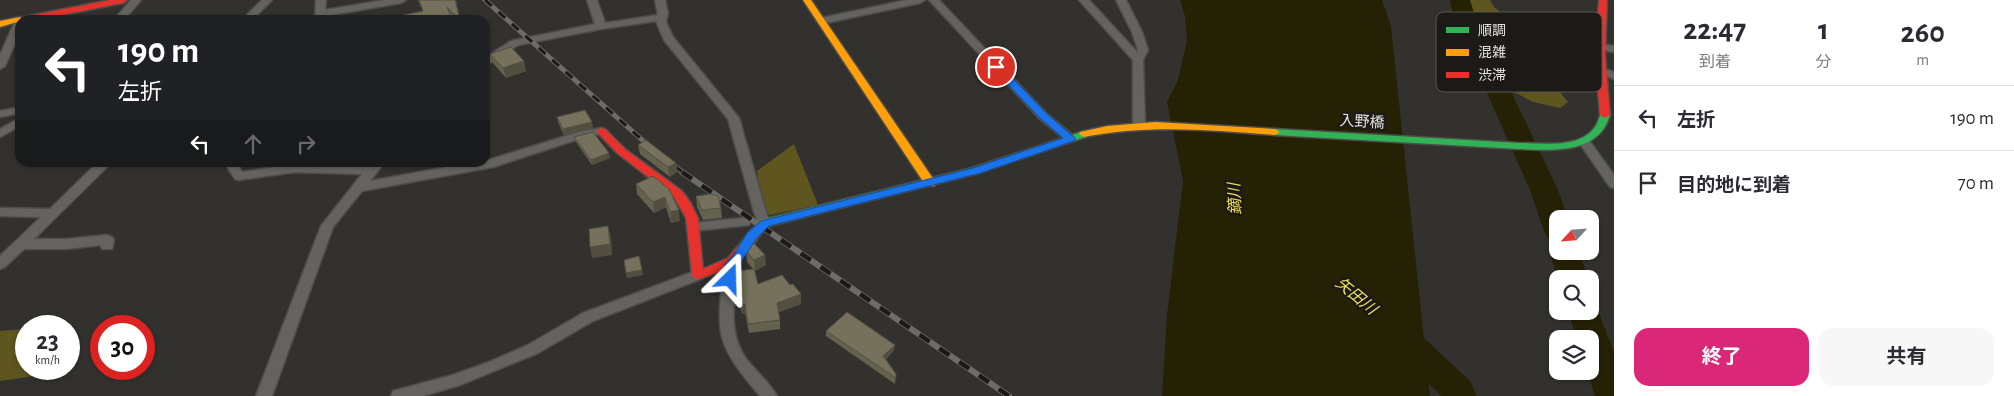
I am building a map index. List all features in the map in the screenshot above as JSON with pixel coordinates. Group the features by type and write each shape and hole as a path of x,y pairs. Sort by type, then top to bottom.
{"main road":[{"path":"50,15 123,0"},
{"path":"807,0 930,183"},
{"path":"0,24 15,22"},
{"path":"1584,141 1595,135 1604,125 1605,113 1602,82"},
{"name":"入野橋","path":"765,224 977,170 1105,128 1139,124 1519,146 1567,145 1584,141"},
{"path":"601,131 621,150 678,194 686,205 692,218 698,275 731,264 737,259 752,236 765,224"}],"street":[{"path":"123,15 136,0 140,0"},
{"path":"252,15 267,0"},
{"path":"320,15 321,0"},
{"path":"330,15 401,0"},
{"path":"592,0 601,26"},
{"path":"660,0 661,22 668,38 733,118 765,224"},
{"path":"822,21 899,2 920,0"},
{"path":"934,0 1037,109 1071,139"},
{"path":"1084,0 1138,60"},
{"path":"1121,0 1137,32 1143,50 1138,60 1139,124"},
{"path":"490,60 515,43 601,26 662,17"},
{"path":"0,66 15,34"},
{"path":"1602,72 1614,76"},
{"path":"0,114 15,111"},
{"path":"0,134 15,124"},
{"path":"490,163 583,134 601,131"},
{"path":"1584,141 1611,180 1614,190"},
{"path":"0,264 101,167"},
{"path":"233,167 239,176 295,168 376,167"},
{"path":"264,396 327,226 376,167"},
{"path":"360,188 471,167"},
{"path":"0,212 54,213"},
{"path":"693,227 744,222"},
{"path":"21,244 67,244 107,240 107,246"},
{"path":"731,264 725,326 730,345 741,362 769,396"},
{"path":"399,396 455,381 494,366 533,349 588,317 698,275"}],"shaded area":[{"path":"1464,0 1490,0 1494,7 1500,12 1465,12"},
{"path":"1514,92 1560,92 1568,102 1560,108 1533,102"},
{"path":"794,144 818,205 770,215 763,210 757,171"},
{"path":"15,330 15,379 0,381 0,331"}],"water":[{"name":"鏑川","path":"1180,0 1382,0 1391,26 1430,396 1162,396 1167,315 1183,181 1167,102 1178,80 1187,40 1185,16"}],"building":[{"path":"419,0 455,0 459,15 455,15 447,7 450,15 403,15 423,11"},
{"path":"511,47 524,61 503,68 490,54"},
{"path":"585,110 592,122 563,129 557,117"},
{"path":"593,132 609,153 591,160 574,137"},
{"path":"646,140 676,163 668,167 638,145"},
{"path":"653,176 669,189 679,210 670,212 665,197 653,202 636,184"},
{"path":"711,194 718,196 721,208 702,210 696,196"},
{"path":"608,226 610,244 590,247 589,229"},
{"path":"753,242 765,255 754,260 746,251"},
{"path":"639,256 642,270 626,273 624,260"},
{"path":"754,269 758,284 782,275 801,294 777,303 780,320 748,324 745,304 742,304 736,281 737,271"},
{"path":"847,312 895,345 883,356 896,374 896,378 826,331"}],"waterway":[{"name":"矢田川","path":"1460,0 1463,12"},
{"name":"矢田川","path":"1499,92 1544,190 1551,210"},
{"name":"矢田川","path":"1567,260 1570,270"},
{"name":"矢田川","path":"1587,320 1612,396"},
{"name":"矢田川","path":"1400,335 1458,391 1460,396"}],"railway":[{"path":"485,0 658,154 684,173"},
{"path":"682,172 1009,396"}],"traffic: fast":[{"path":"1275,132 1519,146 1557,146 1583,141 1594,135 1601,127 1605,115"},
{"path":"756,232 765,223 975,171 1084,134"}],"traffic: slow":[{"path":"807,0 930,183"},
{"path":"0,24 15,21"},
{"path":"1084,134 1107,129 1155,125 1275,132"}],"traffic: jam":[{"path":"48,15 123,0"},
{"path":"1602,18 1603,0"},
{"path":"1602,79 1605,115"},
{"path":"601,131 621,151 678,194 686,205 692,218 698,275 733,261 756,232"}],"route":[{"path":"730,279 731,264 737,259 752,236 765,224 977,170 1071,139 1043,116 996,67"}]}
